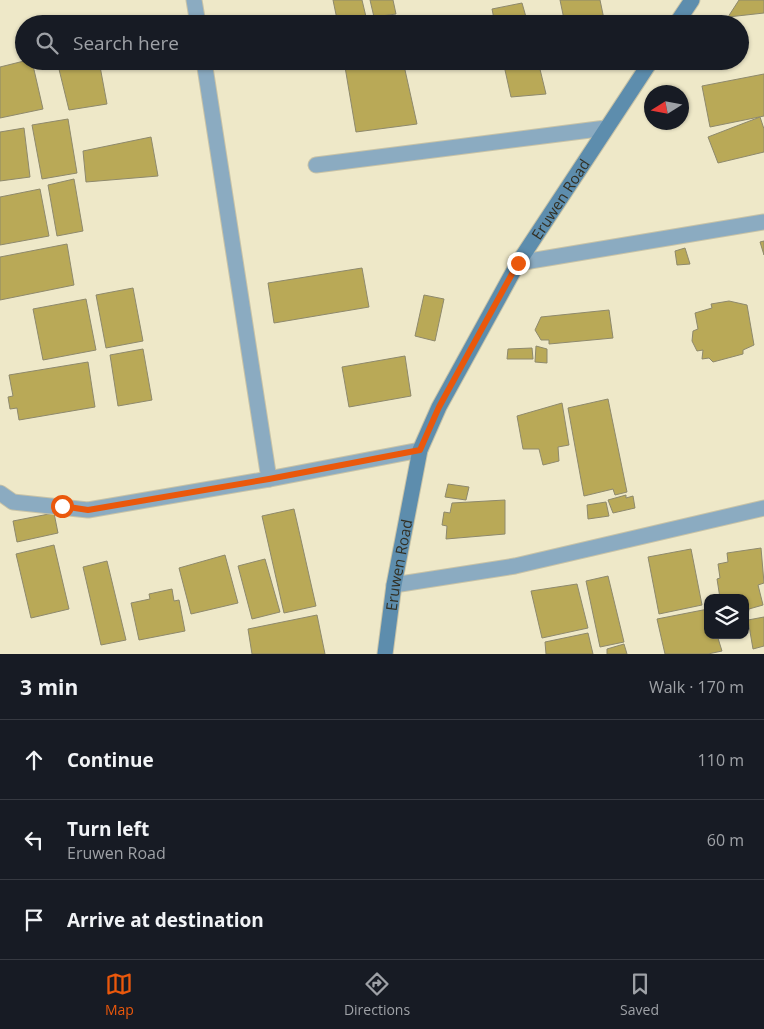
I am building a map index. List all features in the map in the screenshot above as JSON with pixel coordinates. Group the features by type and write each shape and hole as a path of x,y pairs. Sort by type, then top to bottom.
{"street":[{"path":"194,0 196,15"},
{"path":"682,15 692,0"},
{"path":"205,70 269,479"},
{"name":"Eruwen Road","path":"385,654 394,585 420,450 439,407 518,263 645,70"},
{"path":"316,165 606,128"},
{"path":"518,263 764,222"},
{"path":"0,493 13,502 88,510 269,479 420,450"},
{"path":"394,585 515,566 764,508"}],"building":[{"path":"333,0 362,0 366,15 336,15"},
{"path":"370,0 393,0 396,14 374,15"},
{"path":"560,0 600,0 603,15 563,15"},
{"path":"739,0 764,0 764,13 729,15"},
{"path":"522,3 525,15 493,15 492,9"},
{"path":"15,63 15,70 34,70 43,109 0,118 0,67"},
{"path":"59,70 101,70 107,104 69,110"},
{"path":"346,70 405,70 417,124 356,132"},
{"path":"505,70 540,70 546,94 511,97"},
{"path":"764,74 764,116 710,127 702,86"},
{"path":"760,117 764,129 764,152 718,163 708,137"},
{"path":"68,119 77,173 42,179 32,125"},
{"path":"24,128 30,177 0,181 0,132"},
{"path":"151,137 158,176 86,182 83,151"},
{"path":"74,179 83,231 57,236 48,185"},
{"path":"40,189 49,236 0,245 0,197"},
{"path":"764,241 764,255 760,242"},
{"path":"67,244 74,285 0,300 0,257"},
{"path":"685,248 690,264 677,265 675,251"},
{"path":"362,268 369,307 274,323 268,283"},
{"path":"133,288 143,341 106,348 96,295"},
{"path":"424,295 444,299 435,341 415,336"},
{"path":"86,299 96,350 43,360 33,309"},
{"path":"729,301 747,305 754,345 743,350 743,354 713,362 709,358 702,359 703,350 697,351 692,341 693,331 698,329 695,313 712,308 711,304"},
{"path":"609,310 613,338 549,344 549,340 541,340 535,330 541,317"},
{"path":"536,346 547,349 547,363 535,362"},
{"path":"532,348 533,359 507,359 508,349"},
{"path":"143,349 152,400 118,406 110,355"},
{"path":"405,356 411,396 349,407 342,367"},
{"path":"88,362 95,407 19,420 17,408 10,409 8,397 13,396 9,375"},
{"path":"608,399 627,492 615,495 613,489 584,496 568,408"},
{"path":"562,403 569,445 558,447 559,461 543,465 539,449 523,449 517,416"},
{"path":"448,484 469,487 466,500 445,497"},
{"path":"626,495 626,498 633,496 635,508 613,513 608,500"},
{"path":"505,500 505,534 446,539 447,526 442,525 444,512 450,513 452,503"},
{"path":"606,502 609,516 588,519 587,505"},
{"path":"294,509 316,606 284,613 262,516"},
{"path":"54,513 58,533 17,542 13,521"},
{"path":"54,545 69,609 31,618 16,554"},
{"path":"761,548 764,583 758,585 763,605 749,609 749,594 719,594 717,579 720,578 718,564 728,562 727,553"},
{"path":"691,549 702,605 659,614 648,557"},
{"path":"225,555 238,603 191,614 179,568"},
{"path":"265,559 280,612 252,619 238,566"},
{"path":"107,561 126,640 101,645 83,567"},
{"path":"608,576 624,642 600,647 586,581"},
{"path":"577,584 588,628 542,638 531,591"},
{"path":"172,589 174,601 179,600 185,631 139,640 131,603 150,599 149,594"},
{"path":"704,610 704,639 718,639 722,651 708,654 665,654 657,619"},
{"path":"317,615 325,654 252,654 248,629"},
{"path":"764,617 764,646 753,649 749,620"},
{"path":"588,633 593,654 546,654 545,642"},
{"path":"624,644 627,654 607,654 607,649"}],"route":[{"path":"62,506 88,510 269,479 420,450 439,407 518,263"}]}
